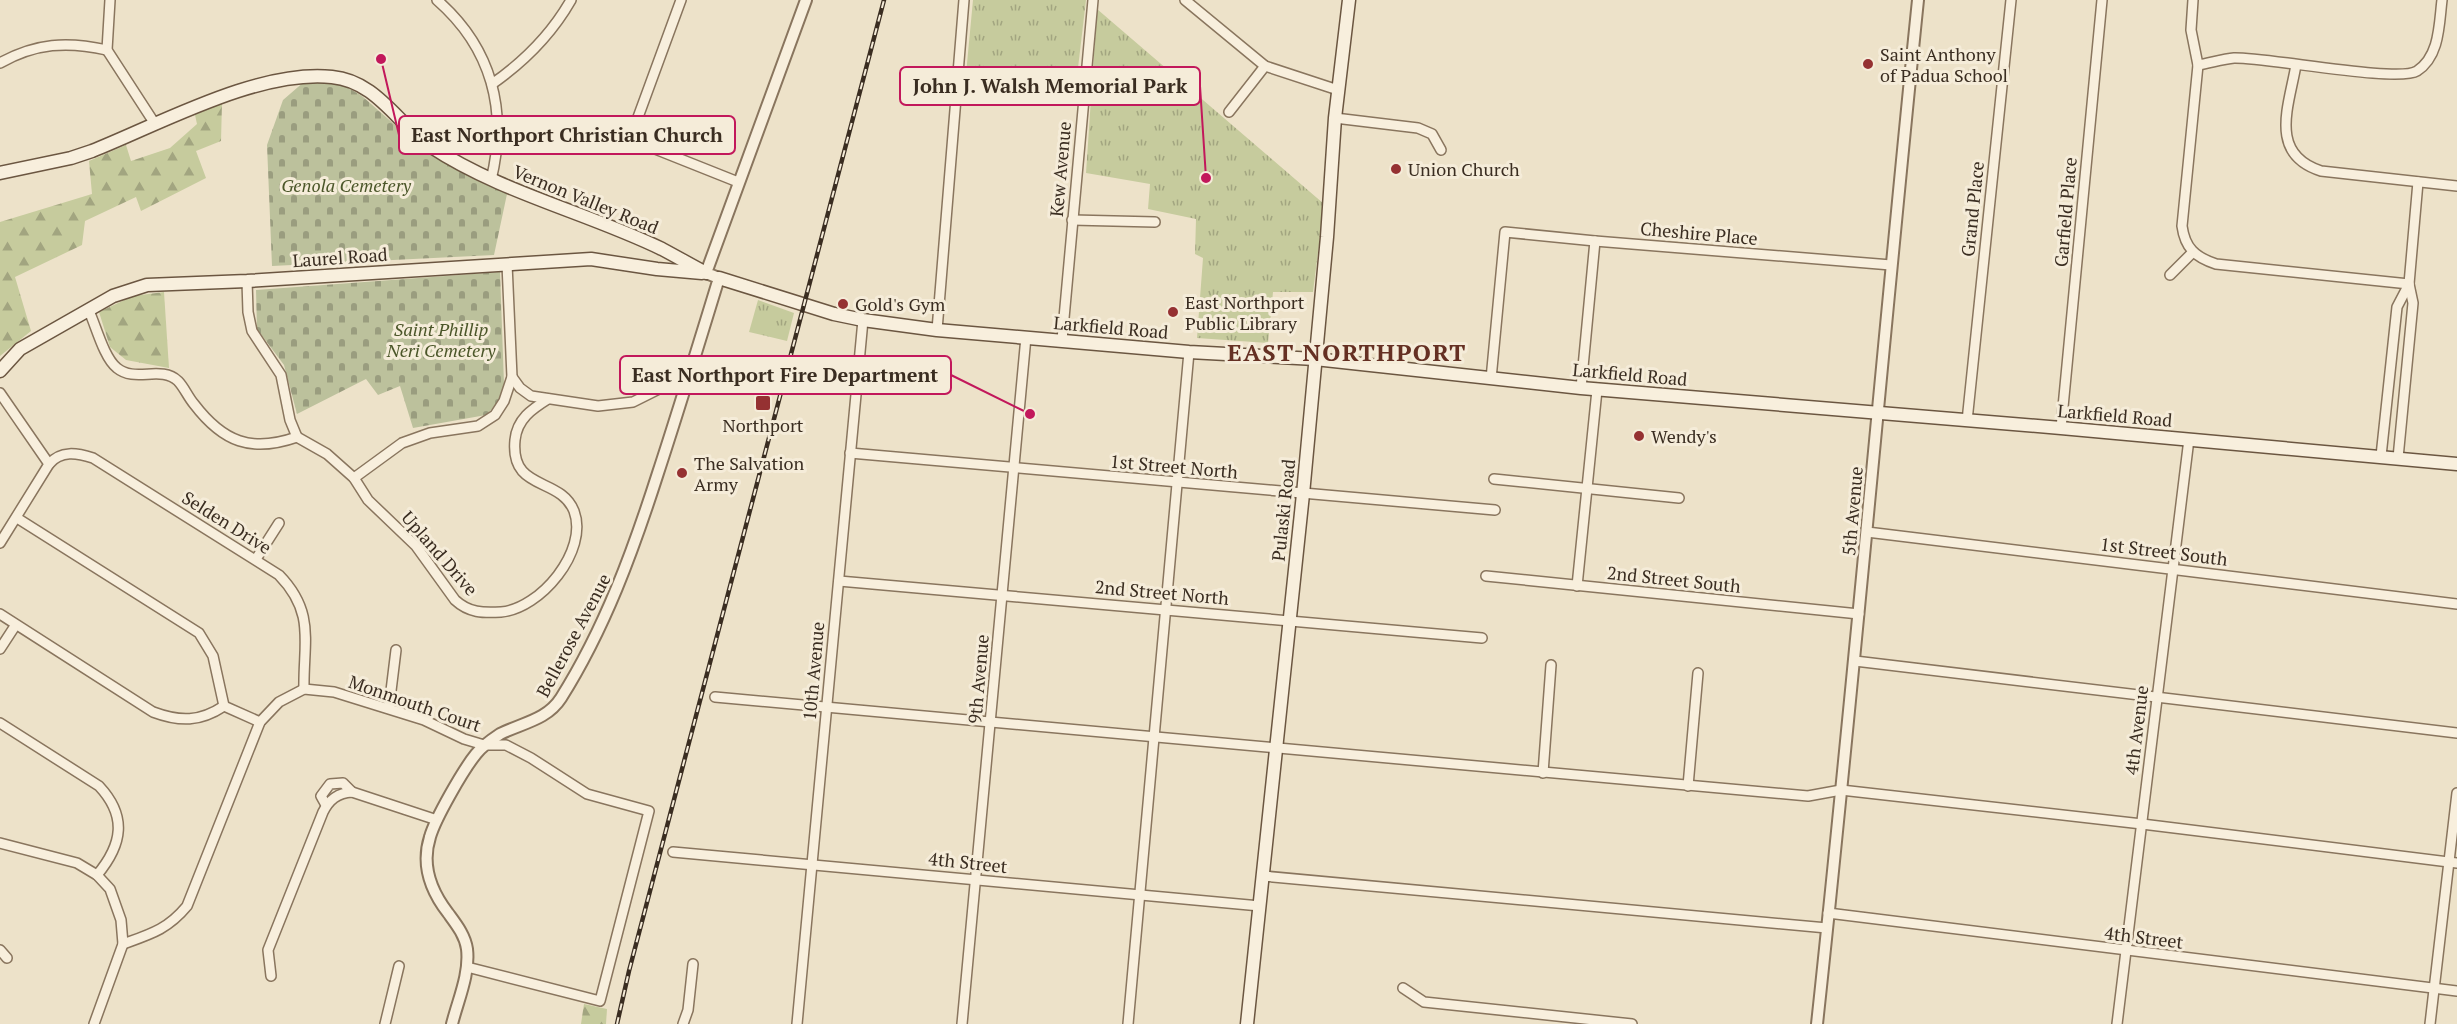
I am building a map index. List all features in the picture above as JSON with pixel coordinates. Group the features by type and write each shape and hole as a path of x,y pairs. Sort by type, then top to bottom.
{"main road":[{"name":"Pulaski Road","path":"1248,1024 1303,494 1327,237 1335,118 1349,0"},
{"name":"Vernon Valley Road","path":"0,173 71,158 231,94 272,82 298,76 333,76 352,80 367,88 429,145 491,180 661,249 706,273"},
{"name":"Laurel Road","path":"0,371 20,349 122,291 147,285 247,281 591,259 657,269 706,273"},
{"name":"Vernon Valley Road","path":"719,278 803,305"},
{"name":"Larkfield Road","path":"803,305 863,320 937,330 1189,352 1315,358 1597,390 2189,439 2457,464"}],"street":[{"path":"110,0 107,50 155,124"},
{"path":"437,0 462,25 475,44 492,84 499,135 498,155 491,180"},
{"path":"492,84 527,57 546,38 571,0"},
{"path":"681,0 630,139 738,182"},
{"path":"706,273 806,0"},
{"path":"937,330 964,0"},
{"name":"Kew Avenue","path":"1062,340 1093,0"},
{"path":"1185,0 1265,66 1338,90"},
{"name":"5th Avenue","path":"1816,1024 1855,661 1918,0"},
{"name":"Grand Place","path":"1967,421 2011,0"},
{"name":"Garfield Place","path":"2061,428 2102,0"},
{"path":"2193,0 2191,30 2198,65 2182,226 2184,240 2192,252 2216,264 2409,284"},
{"path":"2198,65 2233,58 2404,75 2415,73 2433,53 2442,0"},
{"path":"0,63 25,50 38,47 71,44 107,50"},
{"path":"2296,65 2285,131 2288,144 2296,159 2321,171 2457,186"},
{"path":"1229,112 1265,66"},
{"path":"957,82 1084,92"},
{"path":"1335,118 1418,128 1432,135 1441,150"},
{"path":"2397,458 2413,303 2409,284 2418,183"},
{"path":"1072,220 1155,222"},
{"name":"Cheshire Place","path":"1491,379 1505,232 1891,265"},
{"path":"1581,388 1595,241"},
{"path":"2170,275 2192,252"},
{"path":"354,478 402,443 430,433 478,426 495,415 504,401 512,376 507,264"},
{"name":"Vernon Valley Road","path":"706,273 719,278"},
{"name":"Bellerose Avenue","path":"452,1024 467,967 467,947 460,928 435,896 430,881 426,864 427,850 437,820 474,756 484,745 501,734 543,716 553,709 576,672 618,591 688,380 719,278"},
{"path":"89,311 110,360 117,368 136,375 170,376 178,382 201,413 222,432 245,443 257,445 281,443 297,437 290,420 280,375 252,331 248,312 247,281"},
{"path":"2381,456 2397,307 2409,284"},
{"name":"10th Avenue","path":"797,1024 863,320"},
{"name":"9th Avenue","path":"962,1024 1026,337"},
{"path":"1128,1024 1189,352"},
{"path":"512,376 525,392 548,399 598,406 633,402 667,385 688,380"},
{"path":"1577,586 1597,390"},
{"path":"0,393 49,464 0,543"},
{"path":"2388,396 2404,398"},
{"name":"Upland Drive","path":"297,437 327,453 354,478 368,500 410,540 448,592 463,608 474,612 505,612 533,600 560,573 575,539 574,511 564,498 535,482 516,465 515,443 519,424 531,410 548,399"},
{"name":"4th Avenue","path":"2117,1024 2189,439"},
{"name":"Selden Drive","path":"49,464 55,457 70,453 93,458 256,559 289,586 304,614 307,632 304,690"},
{"name":"1st Street North","path":"850,453 1495,510"},
{"path":"1494,479 1679,498"},
{"path":"17,518 199,633 213,656 224,706"},
{"path":"256,559 279,523"},
{"name":"1st Street South","path":"1867,532 2457,604"},
{"name":"2nd Street South","path":"1486,576 1859,614"},
{"name":"2nd Street North","path":"838,581 1482,638"},
{"path":"0,614 15,626 153,712 178,720 192,720 213,713 224,706"},
{"path":"0,649 15,626"},
{"path":"389,707 396,650"},
{"path":"1855,661 2457,733"},
{"path":"1543,773 1551,665"},
{"path":"1688,786 1698,673"},
{"name":"Monmouth Court","path":"304,690 320,689 334,692 389,707 464,739 484,745 506,745 531,758 587,794 649,811 600,1001 467,967"},
{"path":"123,944 160,931 176,920 187,906 260,722 279,702 304,690"},
{"path":"715,697 1808,796 1841,790 2453,862"},
{"path":"224,706 260,722"},
{"path":"0,723 99,786 111,799 118,819 118,835 112,855 97,875"},
{"path":"326,805 321,796 330,783 340,782 352,792 437,820"},
{"path":"271,976 268,951 326,805 333,797 352,792"},
{"path":"2430,1024 2433,988 2453,862 2457,793"},
{"path":"0,843 77,863 97,875 110,890 121,920 123,944 94,1024"},
{"name":"4th Street","path":"673,852 1260,906"},
{"path":"1263,876 1827,928"},
{"name":"4th Street","path":"1828,913 2457,991"},
{"path":"0,950 7,958"},
{"path":"683,1024 688,1010 693,964"},
{"path":"385,1024 399,966"},
{"path":"1403,988 1424,1002 1632,1024"}],"green space":[{"path":"973,0 1086,0 1076,85 966,74"},
{"path":"1097,9 1324,204 1313,292 1273,292 1268,343 1197,338 1203,258 1195,254 1196,219 1148,209 1150,184 1086,173"},
{"name":"Genola Cemetery","path":"305,81 342,84 362,96 420,147 507,194 494,255 272,266 267,145 283,100"},
{"path":"222,103 221,141 196,151 206,178 141,211 136,197 85,221 82,245 15,277 31,331 0,356 0,222 92,194 89,161 126,145 131,161 170,148 197,124 195,115"},
{"name":"Saint Phillip Neri Cemetery","path":"500,272 504,384 497,404 486,415 413,428 400,386 378,395 366,379 297,414 284,365 257,329 256,290"},
{"path":"164,292 169,368 126,360 110,347 99,312 133,296"},
{"path":"758,300 794,313 787,341 749,332"},
{"path":"584,1004 607,1009 606,1024 581,1024"}],"railway":[{"path":"617,1024 884,0"}],"place":[{"name":"East Northport Christian Church","path":"381,59"},
{"name":"Saint Anthony of Padua School","path":"1868,64"},
{"name":"Union Church","path":"1396,169"},
{"name":"John J. Walsh Memorial Park","path":"1206,178"},
{"name":"Gold's Gym","path":"843,304"},
{"name":"East Northport Public Library","path":"1173,312"},
{"name":"Northport","path":"763,403"},
{"name":"East Northport Fire Department","path":"1030,414"},
{"name":"Wendy's","path":"1639,436"},
{"name":"The Salvation Army","path":"682,473"}],"district":[{"name":"EAST NORTHPORT","path":"1347,352"}]}
